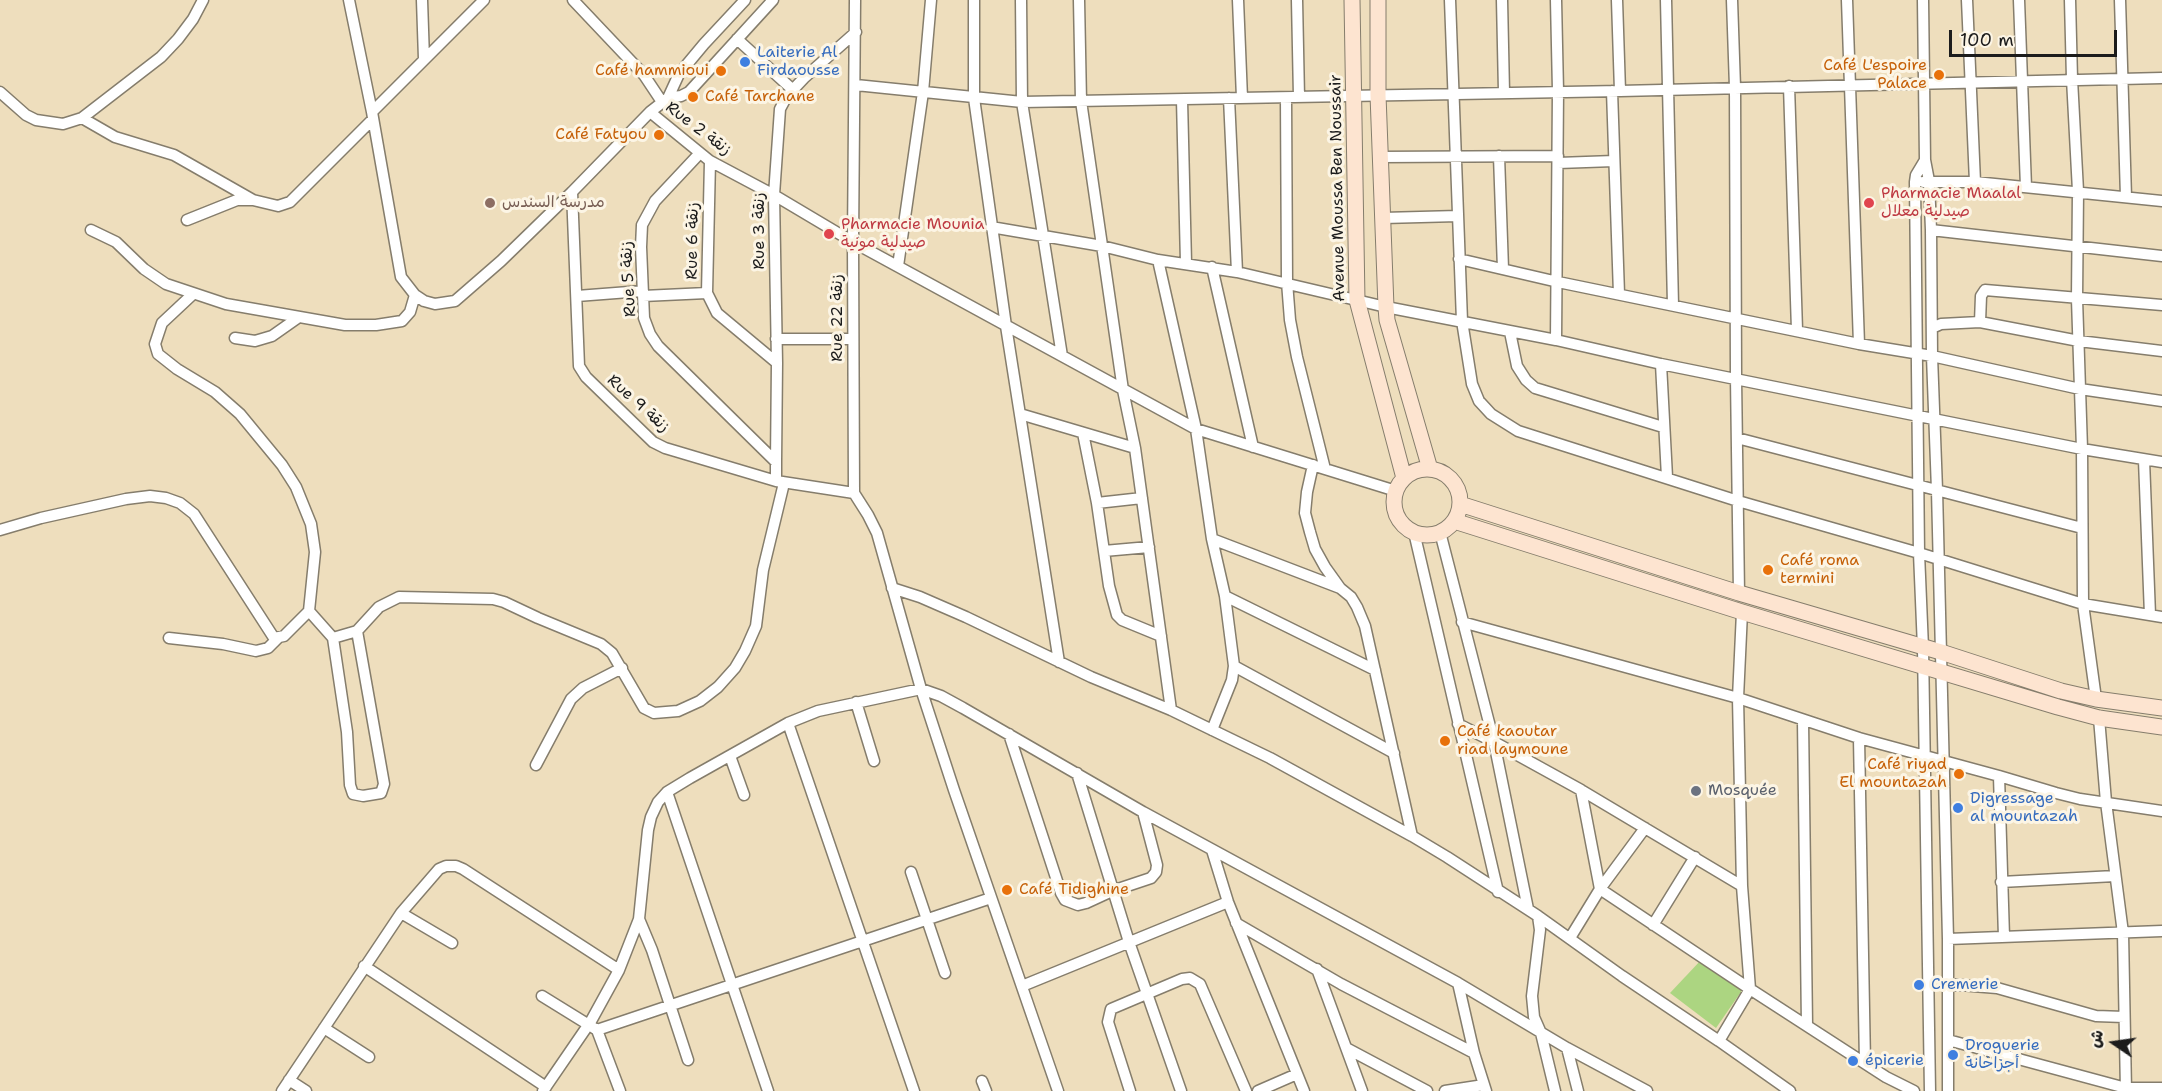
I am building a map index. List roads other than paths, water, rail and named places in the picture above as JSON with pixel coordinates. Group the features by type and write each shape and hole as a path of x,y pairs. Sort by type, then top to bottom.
{"street":[{"path":"0,92 26,115 36,120 63,124 82,118 167,51 193,19 203,0"},
{"path":"349,0 373,115 401,277 415,295 435,304 455,301 501,261 572,192 650,112 665,100 679,74 746,0"},
{"path":"422,0 424,59"},
{"path":"188,220 237,200 253,200 272,205 284,205 290,202 424,59 484,0"},
{"path":"665,100 689,92 773,0"},
{"name":"Rue 22 زنقة","path":"854,493 855,0"},
{"path":"898,266 923,92 931,0"},
{"path":"974,0 974,98 991,227 1059,662"},
{"path":"1021,0 1022,102 1062,356"},
{"path":"1079,0 1081,101 1123,390 1136,448 1171,710"},
{"path":"1238,0 1242,98"},
{"path":"1297,0 1299,97"},
{"name":"Avenue Moussa Ben Noussair","path":"1352,0 1357,300 1400,485"},
{"path":"1378,0 1378,95 1387,320 1430,469"},
{"path":"1450,0 1462,321 1472,384 1479,401 1491,414 1518,431 1737,501 2083,603 2162,617"},
{"path":"1503,0 1504,92"},
{"path":"1556,0 1558,92 1556,340"},
{"path":"1617,0 1614,161 1618,294"},
{"path":"1666,0 1673,305"},
{"path":"1732,0 1735,87 1735,317 1739,593"},
{"path":"1847,0 1859,344"},
{"path":"1923,0 1925,160 1929,181 1931,230 1932,356 1938,490 1942,760 1948,939 1948,1091"},
{"path":"1967,0 1975,182"},
{"path":"2019,0 2026,187"},
{"path":"2070,0 2078,192 2077,299 2082,449 2083,603 2096,699"},
{"path":"2120,0 2126,197"},
{"path":"575,1 665,100"},
{"name":"Rue 3 زنقة","path":"776,462 774,195 780,109 793,90 856,32"},
{"path":"737,39 793,90"},
{"path":"856,85 1022,102 2162,78"},
{"path":"1789,86 1797,330"},
{"path":"1229,98 1237,272"},
{"path":"1286,98 1287,282 1297,357 1325,469"},
{"path":"1182,100 1186,263"},
{"name":"Rue 2 زنقة","path":"650,112 710,161 774,195 853,242 1196,429 1325,469 1400,485"},
{"path":"82,118 115,137 174,155 253,200"},
{"name":"Rue 5 زنقة","path":"700,153 655,201 645,217 641,235 644,318 658,346 776,462"},
{"path":"1381,157 1499,156 1614,161"},
{"path":"1499,156 1503,269"},
{"path":"1925,160 1916,175 1915,182 1919,553 1924,666 1930,1091"},
{"name":"Rue 6 زنقة","path":"710,161 707,293 717,312 777,363"},
{"path":"1915,182 1975,182 2162,201"},
{"name":"Rue 9 زنقة","path":"572,192 579,366 586,377 653,442 681,454 780,482 854,493"},
{"path":"1383,218 1458,216"},
{"path":"991,227 1102,246 1158,260 1212,267 1287,282 1386,308 1556,340 1661,364 2082,449 2162,462"},
{"path":"91,230 116,242 144,269 159,279 193,294 226,304 345,325 390,324 402,321 410,312 415,295"},
{"path":"1931,230 2162,256"},
{"path":"1459,259 1558,282 1859,344 1932,356 2080,390 2162,401"},
{"path":"1158,260 1196,429 1212,539 1225,596 1234,666 1232,680 1212,730"},
{"path":"1212,267 1253,447"},
{"path":"1980,322 1981,296 1985,290 2162,305"},
{"path":"577,296 707,293"},
{"path":"169,639 223,644 256,651 268,648 278,638 284,636 309,611 315,552 311,524 296,488 282,465 240,414 215,392 177,369 158,354 155,344 162,323 193,294"},
{"path":"235,338 255,341 272,336 298,317"},
{"path":"1932,328 1941,324 1980,322 2079,341 2162,351"},
{"path":"1510,332 1517,366 1526,380 1535,388 1664,427"},
{"path":"776,339 853,339"},
{"path":"1661,364 1667,477"},
{"path":"1020,414 1136,448"},
{"path":"1083,433 1097,503 1109,586 1117,615 1122,620 1161,636"},
{"path":"1737,438 2082,528"},
{"path":"2144,460 2150,615"},
{"path":"333,638 357,631 379,608 399,597 493,599 601,644 612,653 644,708 654,712 678,711 700,701 724,681 745,651 756,626 763,570 780,482 776,462"},
{"path":"1313,465 1305,513 1310,532 1315,549 1325,567 1340,588 1351,597 1365,626 1412,836"},
{"path":"1414,532 1427,534 1440,532 1454,521 1460,504 1457,487 1446,474 1430,469 1416,471 1400,485 1395,505 1399,518 1414,532 1498,891"},
{"path":"854,493 877,533 921,689 1058,1091"},
{"path":"0,530 41,518 126,499 150,496 180,503 194,514 270,634 278,638"},
{"path":"1097,503 1142,498"},
{"path":"1460,504 1739,593 1941,652 2061,691 2096,699 2162,708"},
{"path":"1454,521 1742,612 2099,718 2162,727"},
{"path":"1440,532 1494,741 1528,909"},
{"path":"1212,539 1340,588"},
{"path":"1104,551 1149,547"},
{"path":"892,588 948,609 1059,662 1171,710 1270,758 1412,836 1528,909 1790,1091"},
{"path":"1225,596 1375,670"},
{"path":"309,611 333,638 347,732 351,790 357,796 381,793 384,784 357,631"},
{"path":"1719,1041 1750,989 1742,886 1738,698 1742,612"},
{"path":"1462,622 1738,698 1859,738 2056,793 2162,811"},
{"path":"1234,666 1394,753"},
{"path":"536,765 571,699 583,688 622,668"},
{"path":"364,966 545,1089 593,1027 619,970 639,919 651,817 658,802 668,792 788,723 818,711 921,689 941,696 1143,812 1458,983 1567,1048 1645,1090"},
{"path":"856,702 874,761"},
{"path":"2099,718 2106,802 2123,933 2126,1089"},
{"path":"1803,721 1807,1025"},
{"path":"788,723 914,1091"},
{"path":"1458,724 1494,741 1581,790 1742,886"},
{"path":"1009,734 1065,900 1077,904 1086,903 1112,891 1145,881 1156,872 1157,865 1143,812"},
{"path":"1859,738 1865,1063"},
{"path":"730,756 744,795"},
{"path":"1077,773 1112,891 1181,1091"},
{"path":"1999,776 2004,937"},
{"path":"1581,790 1600,889 1865,1063 1905,1088 1914,1091"},
{"path":"668,792 768,1091"},
{"path":"1570,938 1600,889 1645,828"},
{"path":"1212,850 1236,923 1304,1091"},
{"path":"1653,925 1695,857"},
{"path":"282,1091 401,913 439,869 446,866 456,866 619,970"},
{"path":"911,872 945,973"},
{"path":"2001,882 2115,876"},
{"path":"593,1027 670,1006 991,898"},
{"path":"1022,986 1228,902"},
{"path":"401,913 452,943"},
{"path":"1538,916 1540,930 1532,996 1534,1017 1541,1033 1555,1091"},
{"path":"639,919 652,950 688,1060"},
{"path":"1236,923 1390,1010 1474,1053"},
{"path":"1948,939 2162,931"},
{"path":"1317,969 1362,1091"},
{"path":"1130,1091 1108,1022 1108,1014 1111,1009 1146,993 1190,978 1200,984 1246,1091"},
{"path":"1445,1091 1485,1088 1474,1053 1458,983"},
{"path":"1948,984 1974,984 1997,988 2096,1016 2124,1017"},
{"path":"542,996 593,1027 620,1091"},
{"path":"324,1028 369,1056"},
{"path":"1948,1040 2126,1089 2162,1088"},
{"path":"1567,1048 1578,1091"},
{"path":"1348,1049 1427,1091"},
{"path":"1258,1091 1297,1074"},
{"path":"290,1080 306,1091"}],"place":[{"name":"Laiterie Al Firdaousse","path":"745,62"},
{"name":"Café hammioui","path":"721,71"},
{"name":"Café L'espoire Palace","path":"1939,75"},
{"name":"Café Tarchane","path":"693,97"},
{"name":"Café Fatyou","path":"659,135"},
{"name":"مدرسة السندس","path":"490,203"},
{"name":"Pharmacie Maalal صيدلية معلال","path":"1869,203"},
{"name":"Pharmacie Mounia صيدلية مونية","path":"829,234"},
{"name":"Café roma termini","path":"1768,570"},
{"name":"Café kaoutar riad laymoune","path":"1445,741"},
{"name":"Café riyad El mountazah","path":"1959,774"},
{"name":"Mosquée","path":"1696,791"},
{"name":"Digressage al mountazah","path":"1958,808"},
{"name":"Café Tidighine","path":"1007,890"},
{"name":"Cremerie","path":"1919,985"},
{"name":"Droguerie أجزاخانة","path":"1953,1055"},
{"name":"épicerie","path":"1853,1061"}]}
